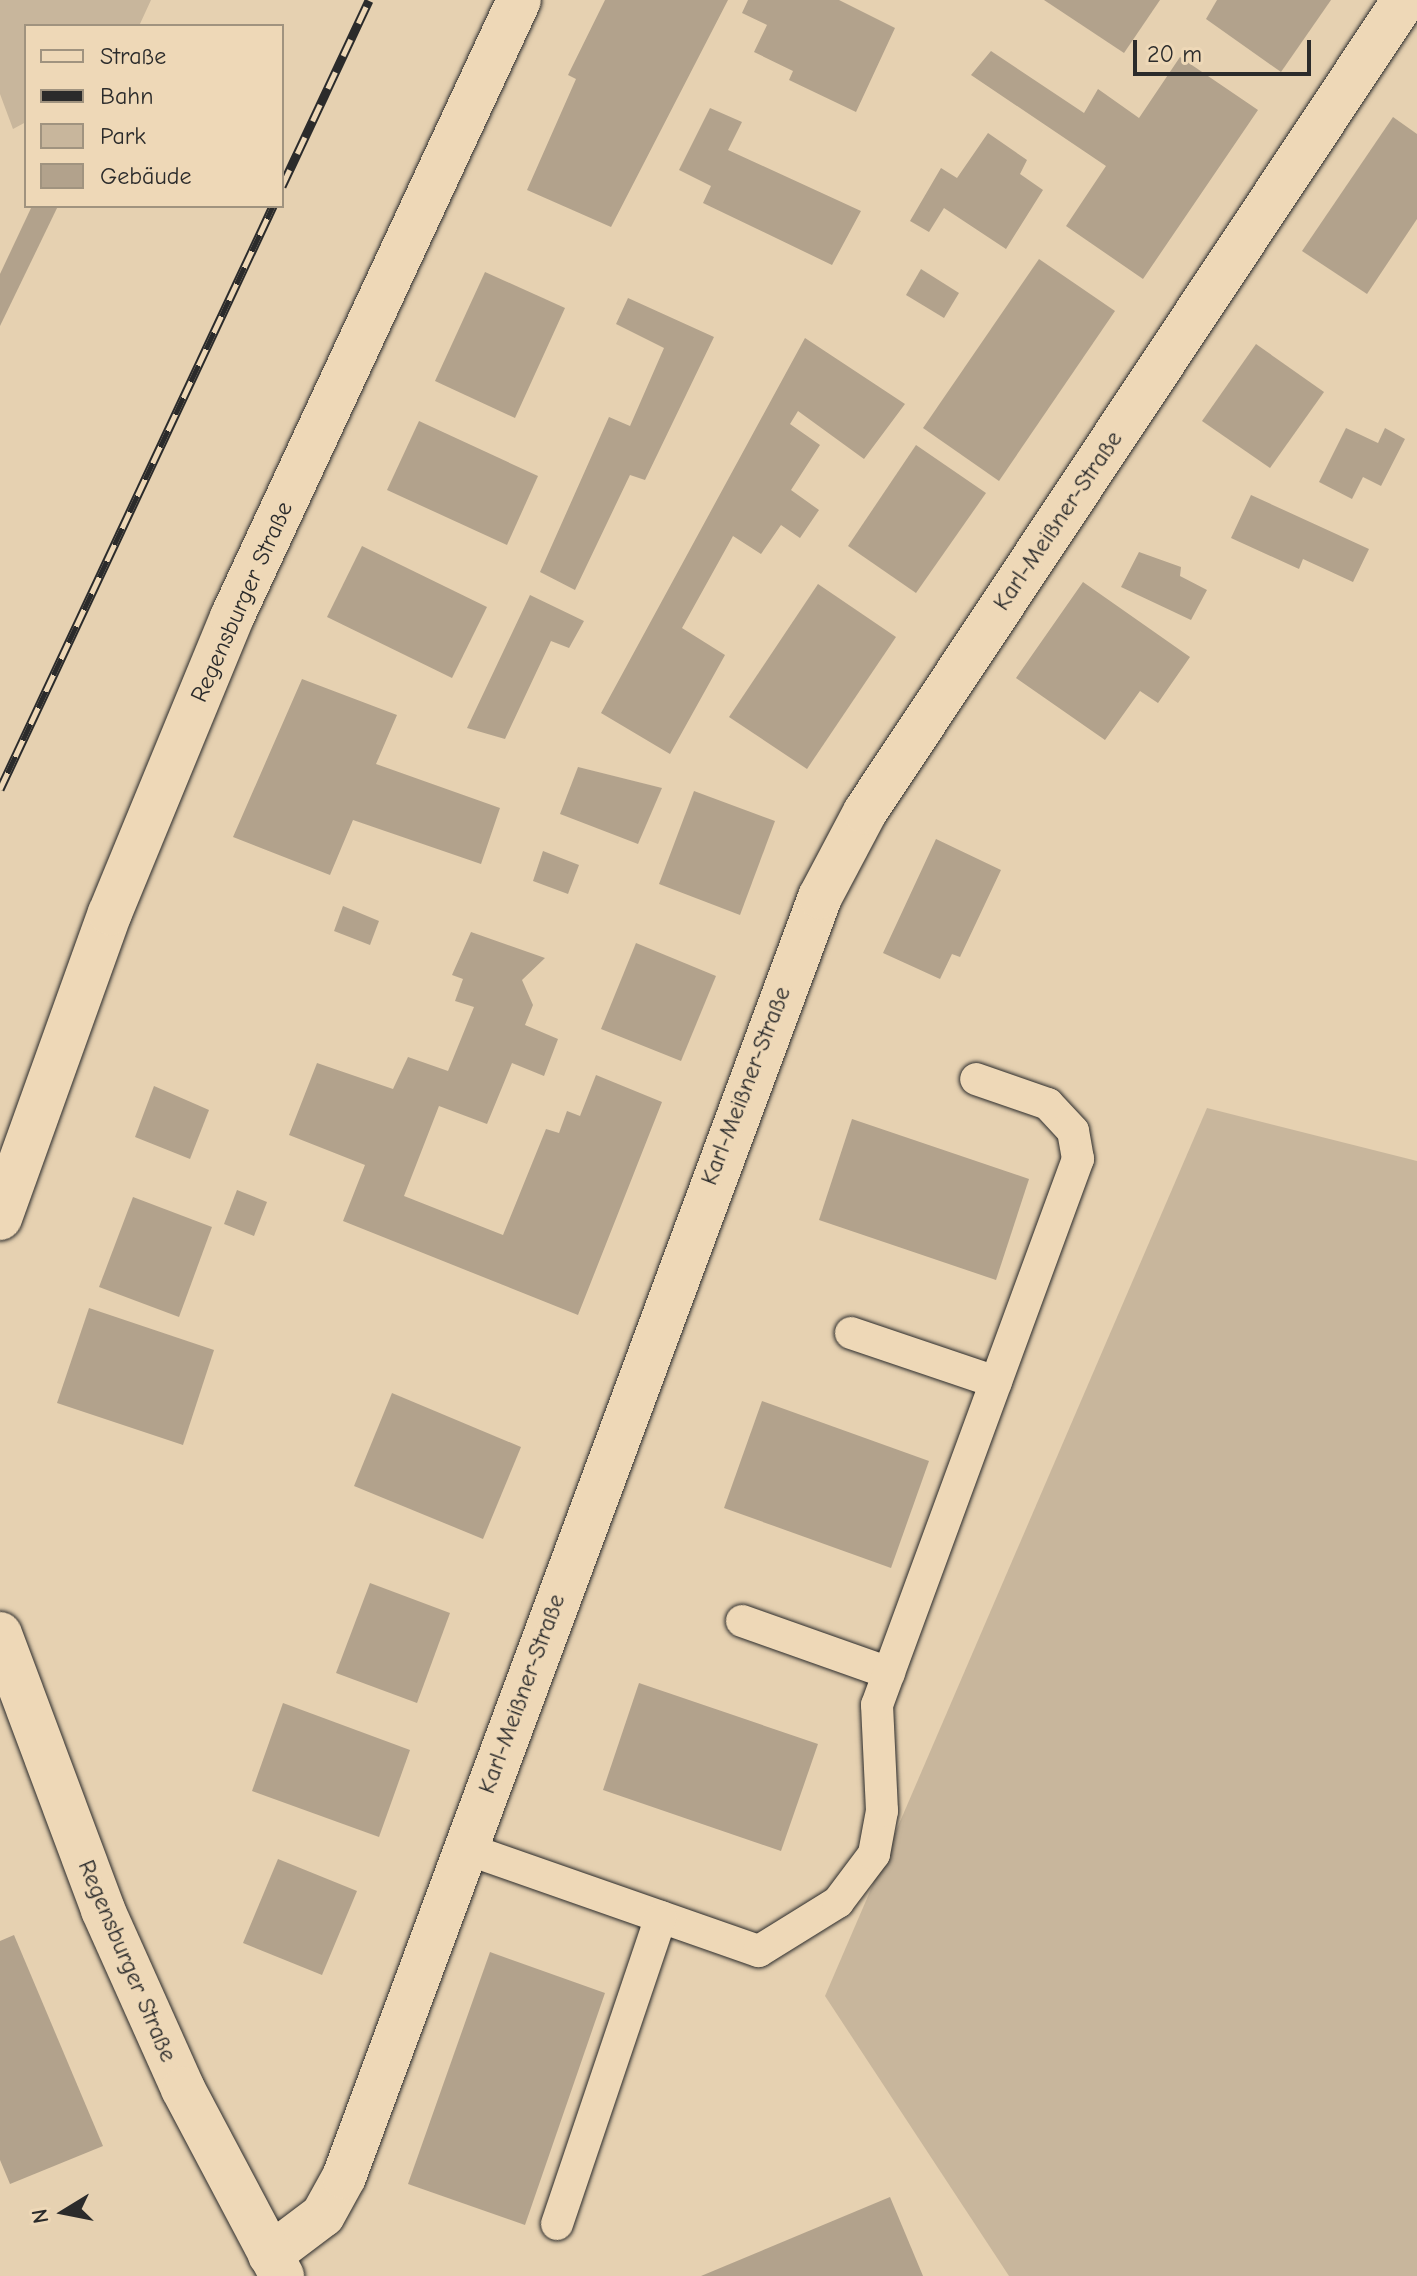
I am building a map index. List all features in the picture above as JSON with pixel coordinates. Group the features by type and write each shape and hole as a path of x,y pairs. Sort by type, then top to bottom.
{"street":[{"name":"Regensburger Straße","path":"0,1218 110,913 232,617 519,0"},
{"name":"Karl-Meißner-Straße","path":"276,2266 323,2215 344,2177 820,897 865,812 1404,0"},
{"name":"Regensburger Straße","path":"0,1634 103,1910 183,2089 276,2266"}],"lane":[{"path":"467,1849 759,1951 838,1902 874,1854 882,1811 877,1705 1078,1159 1073,1131 1048,1104 976,1079"},
{"path":"851,1333 996,1382"},
{"path":"742,1621 889,1673"},
{"path":"557,2224 661,1917"}],"green space":[{"path":"0,0 151,0 140,24 24,24 24,123 13,129 0,94"},
{"path":"1207,1108 1417,1161 1417,2276 1009,2276 825,1996"}],"building":[{"path":"605,0 728,0 611,227 527,190 576,79 568,75"},
{"path":"748,0 839,0 895,28 856,112 789,80 793,71 754,52 767,25 742,13"},
{"path":"1044,0 1160,0 1124,53"},
{"path":"1217,0 1331,0 1281,72 1206,19"},
{"path":"991,51 1084,113 1098,89 1139,118 1180,57 1258,110 1143,279 1066,226 1106,166 971,75"},
{"path":"710,108 742,122 728,150 861,211 832,265 703,203 711,186 679,170"},
{"path":"1393,117 1417,134 1417,219 1367,294 1302,251"},
{"path":"988,133 1027,160 1020,174 1043,190 1006,249 944,208 929,232 910,221 941,168 957,178"},
{"path":"31,208 57,208 0,326 0,274"},
{"path":"1039,259 1115,311 999,481 923,428"},
{"path":"921,269 959,293 944,318 906,295"},
{"path":"485,272 565,308 515,418 435,381"},
{"path":"628,298 714,337 645,480 630,475 575,590 540,572 609,417 630,426 664,348 616,324"},
{"path":"805,338 905,404 864,459 798,411 790,424 820,445 791,490 819,510 800,538 781,525 761,554 733,536 682,628 725,655 670,754 601,713"},
{"path":"1256,344 1324,392 1270,468 1202,421"},
{"path":"419,421 538,476 507,545 387,490"},
{"path":"1346,428 1378,443 1385,428 1405,439 1381,486 1363,477 1352,499 1319,482"},
{"path":"916,445 986,493 916,593 848,546"},
{"path":"1251,495 1369,549 1353,582 1303,559 1299,569 1231,538"},
{"path":"362,546 487,607 452,678 327,617"},
{"path":"1139,552 1181,567 1180,576 1207,590 1191,620 1121,587"},
{"path":"1083,582 1190,657 1158,703 1140,691 1105,740 1016,678"},
{"path":"818,584 896,637 807,769 729,717"},
{"path":"530,595 584,621 569,648 551,641 505,739 467,728"},
{"path":"302,679 397,715 376,764 500,808 481,864 353,820 330,875 233,837"},
{"path":"578,767 662,788 638,844 560,814"},
{"path":"694,791 775,821 740,915 659,884"},
{"path":"936,839 1001,870 960,957 952,954 940,979 883,953"},
{"path":"543,851 579,865 568,894 533,881"},
{"path":"343,906 379,921 370,945 334,931"},
{"path":"471,932 545,958 522,980 533,1005 525,1025 558,1039 544,1076 512,1063 487,1124 439,1106 404,1196 503,1235 546,1129 559,1133 567,1111 580,1116 596,1075 662,1102 578,1315 343,1221 365,1165 289,1135 317,1063 393,1089 408,1057 448,1071 474,1007 455,1001 463,979 452,975"},
{"path":"636,943 716,976 681,1061 601,1029"},
{"path":"154,1086 209,1110 190,1159 135,1137"},
{"path":"852,1119 1029,1179 996,1280 819,1220"},
{"path":"237,1190 267,1202 254,1236 224,1224"},
{"path":"133,1197 212,1227 179,1317 99,1287"},
{"path":"89,1308 214,1350 183,1445 57,1403"},
{"path":"392,1393 521,1447 483,1539 354,1486"},
{"path":"762,1401 929,1461 891,1568 724,1508"},
{"path":"370,1583 450,1613 417,1703 336,1673"},
{"path":"639,1683 818,1744 781,1851 603,1790"},
{"path":"283,1703 410,1750 379,1837 252,1791"},
{"path":"278,1859 357,1891 322,1975 243,1943"},
{"path":"14,1935 103,2146 10,2184 0,2160 0,1941"},
{"path":"490,1952 605,1993 525,2225 408,2184"},
{"path":"890,2197 923,2276 701,2276"}],"railway":[{"path":"284,182 369,0"},
{"path":"0,789 272,208"}]}
